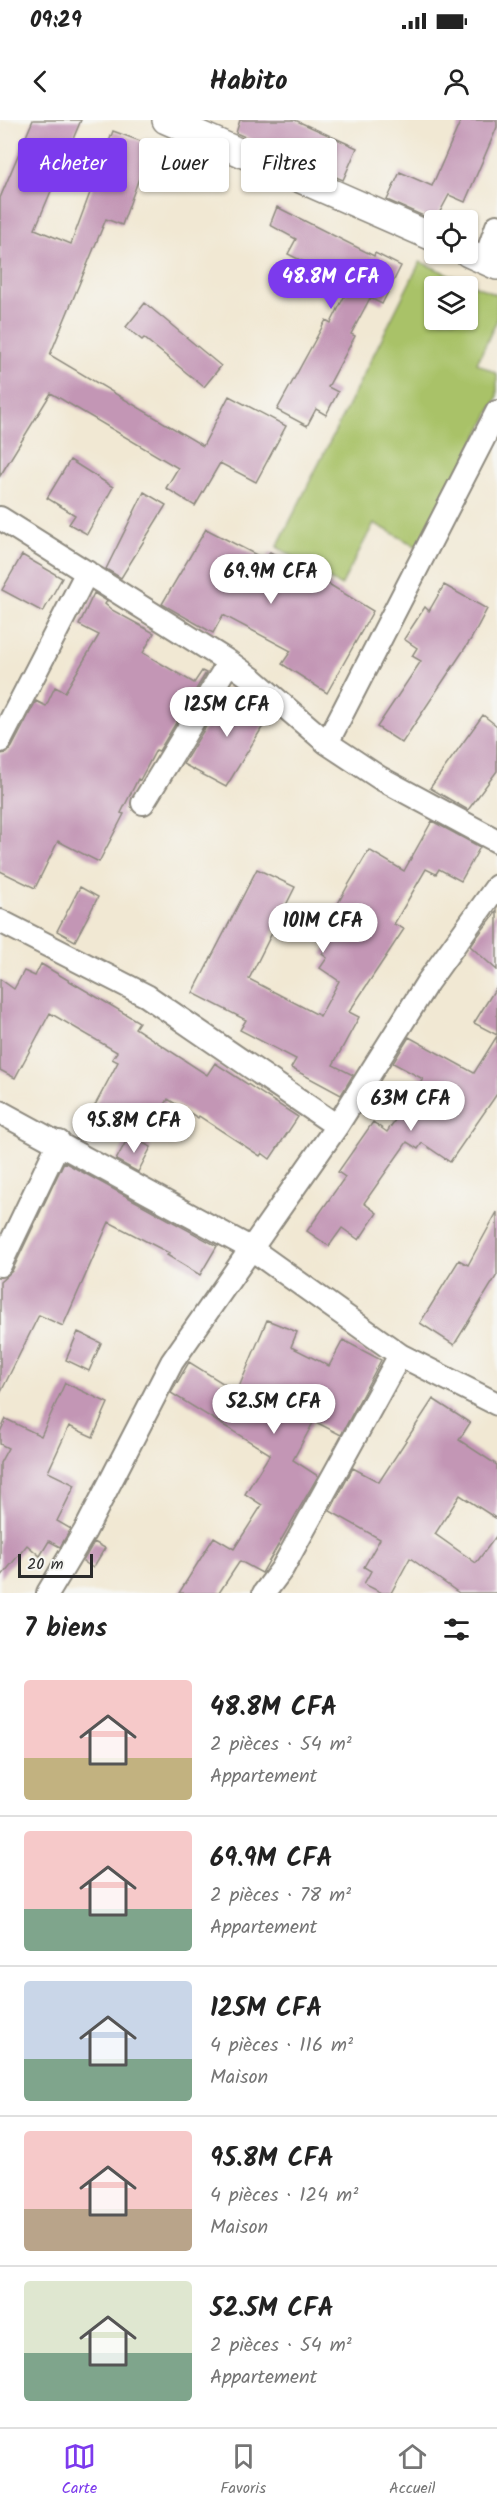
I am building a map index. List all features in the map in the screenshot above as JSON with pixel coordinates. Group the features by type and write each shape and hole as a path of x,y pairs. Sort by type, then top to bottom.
{"street":[{"path":"166,120 424,233"},
{"path":"483,260 497,226"},
{"path":"327,743 497,412"},
{"path":"0,518 229,662 254,680 327,743 380,778 497,841"},
{"path":"0,741 87,572"},
{"path":"143,803 229,662"},
{"path":"48,1593 86,1531 172,1362 338,1126 427,983 497,886"},
{"path":"0,921 147,996 338,1126"},
{"path":"0,1112 250,1248 400,1355 497,1404"},
{"path":"0,1265 59,1143"},
{"path":"264,1593 282,1569 400,1355"}],"green space":[{"path":"420,262 453,276 424,276 424,330 478,330 478,287 497,295 497,320 477,363 497,374 497,398 421,549 374,523 341,586 277,547"}],"building":[{"path":"33,120 81,120 73,138 25,138"},
{"path":"240,120 295,120 335,138 247,138 236,133"},
{"path":"461,120 497,120 497,127 465,202 449,195 441,210 424,210 424,216 387,200 400,172 432,186"},
{"path":"113,131 139,141 139,178 122,225 106,219 50,355 203,446 229,396 286,426 256,482 220,463 195,506 166,488 178,468 51,393 0,476 0,198 18,155 18,192 51,192 35,229 71,244 90,192 127,192 127,138 110,138"},
{"path":"337,139 357,148 343,180 337,177"},
{"path":"277,207 374,256 375,253 401,266 382,304 370,298 351,334 355,336 328,387 338,392 326,415 316,409 307,426 277,410 326,320 331,323 350,285 288,254 296,239 270,225"},
{"path":"145,303 221,366 204,387 144,338 142,340 126,327"},
{"path":"70,460 113,487 87,534 69,524 75,515 47,498"},
{"path":"144,492 166,505 121,578 106,569"},
{"path":"206,529 266,560 270,552 309,572 373,611 327,693 282,664 291,651 223,615 213,633 162,604"},
{"path":"22,555 62,578 43,612 2,590"},
{"path":"444,585 487,609 471,639 402,743 377,727 421,661 412,656 417,648 404,639 425,607 429,611"},
{"path":"94,593 107,601 105,604 112,610 154,633 143,653 194,683 202,671 206,673 159,751 156,750 140,780 138,779 121,813 124,814 99,862 58,841 35,888 0,871 0,754 7,753 12,747 36,701 46,706 55,687 65,692 99,635 79,625"},
{"path":"230,687 271,713 226,787 183,764"},
{"path":"483,715 497,726 497,771 468,810 430,788"},
{"path":"432,821 480,847 461,881 439,869 436,874 426,869 394,924 404,929 349,1012 359,1017 333,1065 353,1075 341,1095 291,1068 296,1059 240,1030 246,1020 193,993 257,869 295,887 249,979 320,1016 339,981 320,968 327,958 322,954 347,916 335,909 347,887 369,850 404,871"},
{"path":"80,887 98,897 75,941 57,931"},
{"path":"497,911 497,970 470,946"},
{"path":"41,964 139,1022 135,1028 207,1075 215,1063 298,1117 270,1159 262,1153 260,1156 199,1116 198,1118 168,1099 148,1137 93,1109 118,1062 112,1059 117,1052 50,1013 15,1078 0,1070 0,979 14,989 24,971 35,976"},
{"path":"497,986 497,1035 474,1023"},
{"path":"497,1036 497,1094 450,1162 422,1143 418,1149 407,1142 364,1203 377,1213 359,1240 342,1228 329,1246 307,1231 345,1177 338,1172 373,1122 387,1132 423,1079 393,1063 409,1037 474,1073"},
{"path":"129,1136 151,1147 138,1172 116,1160"},
{"path":"64,1162 217,1246 200,1275 167,1255 169,1253 109,1222 63,1326 39,1315 0,1394 0,1282 12,1271"},
{"path":"497,1212 497,1275 454,1345 420,1323 459,1260 468,1265"},
{"path":"267,1320 297,1332 291,1347 329,1366 343,1340 381,1360 341,1435 314,1421 293,1460 318,1476 262,1573 240,1561 219,1593 179,1593 214,1537 234,1549 262,1505 245,1494 270,1454 171,1393 189,1362 237,1392"},
{"path":"78,1332 101,1343 89,1371 66,1360"},
{"path":"65,1383 108,1403 93,1437 69,1426 48,1472 75,1485 57,1521 71,1529 60,1547 49,1541 40,1556 27,1545 0,1578 0,1463 8,1448 0,1444 0,1432 6,1419 41,1436"},
{"path":"433,1399 470,1423 459,1440 497,1465 497,1519 460,1495 435,1534 476,1563 497,1535 497,1593 459,1593 410,1558 391,1593 382,1593 364,1584 371,1571 364,1567 380,1539 330,1511 353,1468 379,1482"},
{"path":"94,1542 105,1548 93,1568 83,1561"}]}
